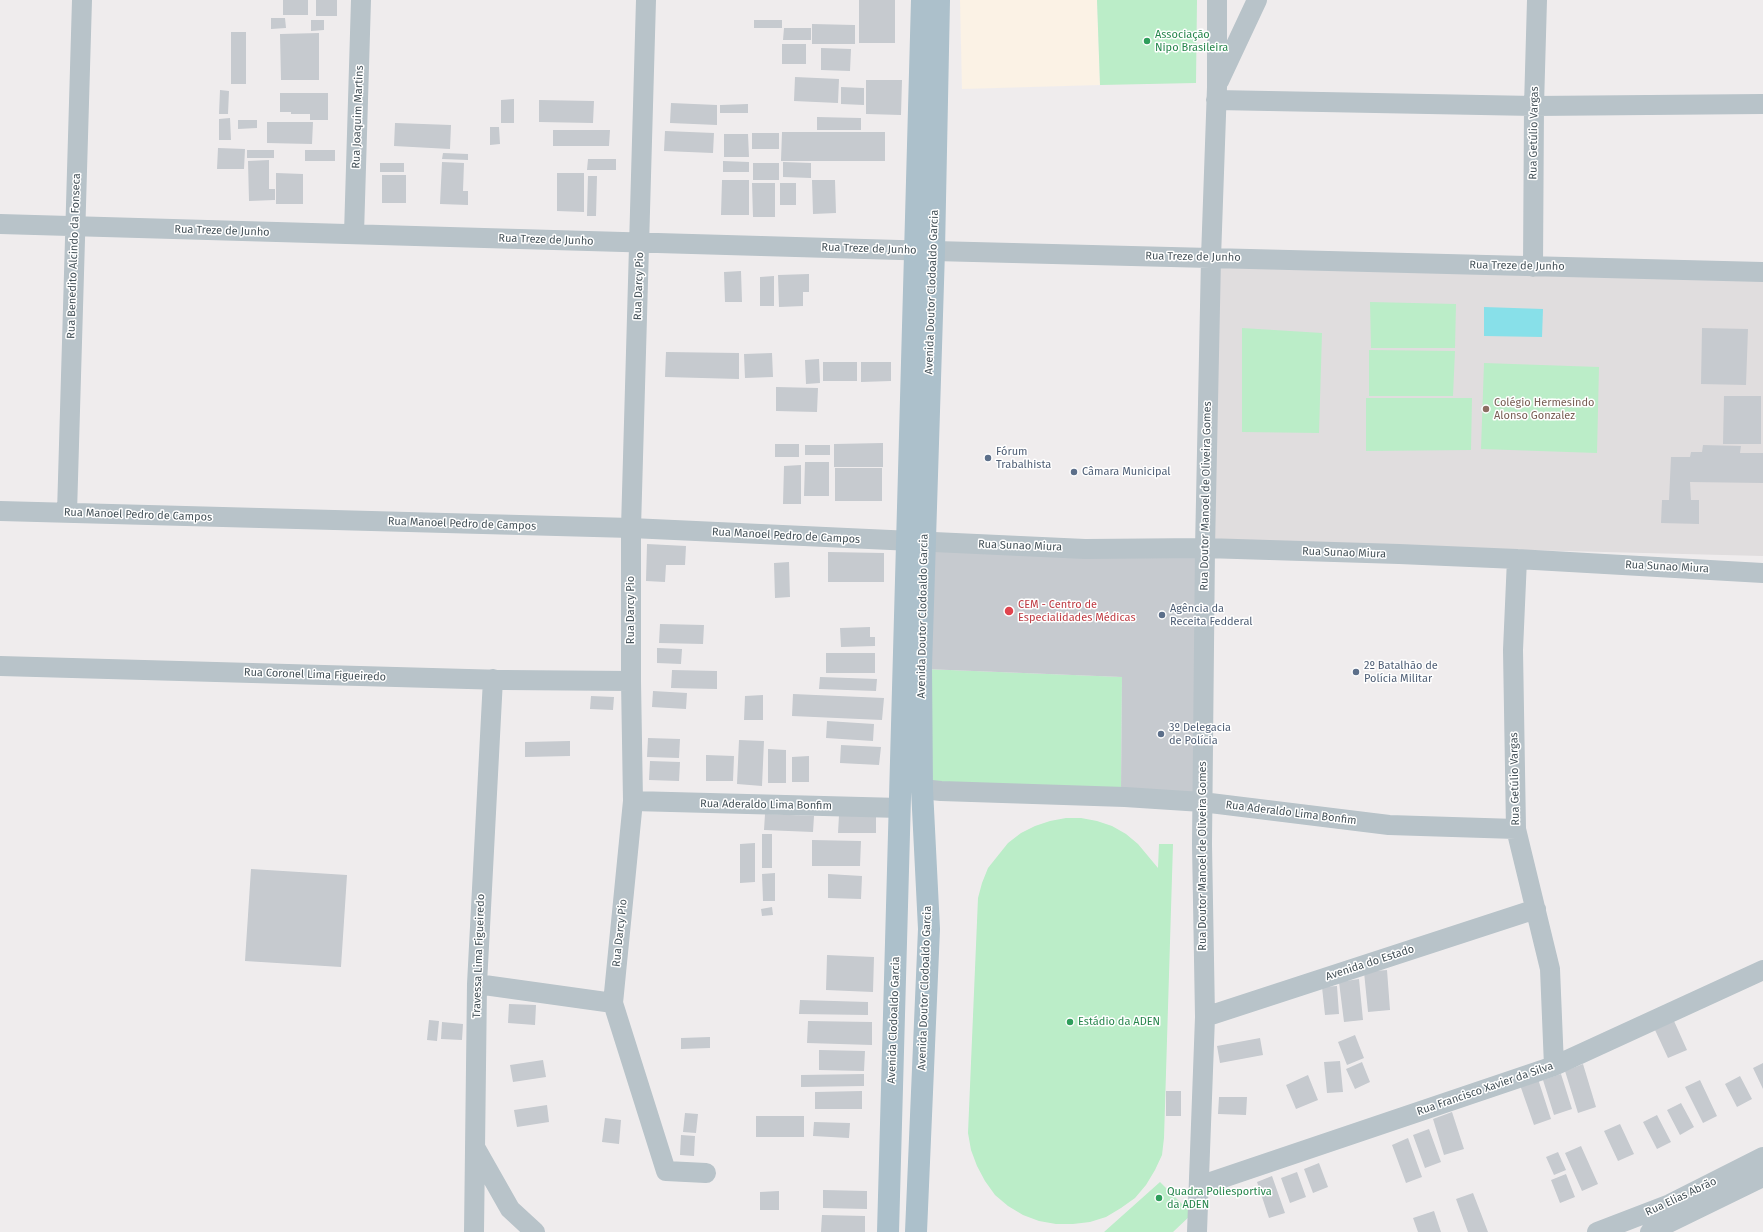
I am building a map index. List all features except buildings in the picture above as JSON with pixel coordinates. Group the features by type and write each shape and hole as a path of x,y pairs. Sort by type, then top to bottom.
{"main road":[{"name":"Avenida Doutor Clodoaldo Garcia","path":"922,0 924,251"},
{"name":"Avenida Doutor Clodoaldo Garcia","path":"900,808 916,542 924,251 939,0"},
{"name":"Avenida Doutor Clodoaldo Garcia","path":"916,542 921,668 922,789 929,929 916,1232"},
{"name":"Avenida Clodoaldo Garcia","path":"888,1232 900,808"},
{"path":"893,1041 924,1042"},
{"path":"892,1080 923,1082"}],"street":[{"name":"Rua Benedito Alcindo da Fonseca","path":"67,513 82,0"},
{"name":"Rua Joaquim Martins","path":"354,234 362,0"},
{"name":"Rua Darcy Pio","path":"646,0 631,528 633,802 613,1003 666,1170 706,1173"},
{"name":"Rua Doutor Manoel de Oliveira Gomes","path":"1197,1232 1205,1018 1202,802 1210,258 1217,93 1216,0"},
{"path":"1257,0 1217,93 1534,106 1763,104"},
{"name":"Rua Getúlio Vargas","path":"1533,266 1534,106 1538,0"},
{"name":"Rua Treze de Junho","path":"0,224 924,251 1763,272"},
{"name":"Rua Manoel Pedro de Campos","path":"0,511 631,528 916,542"},
{"name":"Rua Sunao Miura","path":"916,542 1085,549 1205,548 1516,559 1763,573"},
{"name":"Rua Getúlio Vargas","path":"1516,559 1513,650 1516,829 1550,969 1554,1066"},
{"name":"Rua Coronel Lima Figueiredo","path":"0,666 493,679 631,681"},
{"name":"Travessa Lima Figueiredo","path":"474,1232 477,984 493,679"},
{"name":"Rua Aderaldo Lima Bonfim","path":"922,789 941,791 1125,797 1202,802 1389,825 1516,829"},
{"name":"Rua Aderaldo Lima Bonfim","path":"633,802 900,808"},
{"name":"Avenida do Estado","path":"1205,1018 1536,909"},
{"name":"Rua Francisco Xavier da Silva","path":"1199,1186 1554,1066 1763,970"},
{"path":"477,984 613,1003"},
{"path":"476,1149 510,1209 535,1232"},
{"name":"Rua Elias Abrão","path":"1597,1232 1670,1204 1763,1157"},
{"path":"1650,1232 1669,1228 1763,1176"}],"shaded area":[{"path":"960,0 1097,0 1100,85 962,89"},
{"name":"Colégio Hermesindo Alonso Gonzalez","path":"1211,259 1763,275 1763,556 1208,542"}],"green space":[{"name":"Associação Nipo Brasileira","path":"1097,0 1197,0 1196,83 1100,85"},
{"path":"1370,302 1456,304 1455,348 1371,348"},
{"path":"1242,328 1322,333 1319,433 1242,432"},
{"path":"1369,350 1455,351 1453,396 1369,396"},
{"path":"1484,363 1599,367 1597,453 1481,449"},
{"path":"1366,398 1472,398 1471,450 1366,451"},
{"path":"925,669 1122,677 1121,789 927,783"},
{"path":"1066,818 1081,818 1112,826 1126,834 1138,844 1158,868 1159,844 1173,844 1164,1138 1162,1155 1146,1185 1135,1198 1121,1208 1106,1217 1090,1222 1056,1224 1039,1221 1023,1215 1008,1206 995,1195 977,1166 971,1150 968,1133 978,898 982,883 988,868 1008,843 1021,833 1035,826"},
{"name":"Quadra Poliesportiva da ADEN","path":"1160,1182 1192,1214 1173,1232 1104,1232"}],"water":[{"path":"1484,307 1543,309 1542,337 1484,336"}],"place":[{"name":"Associação Nipo Brasileira","path":"1147,41"},
{"name":"Colégio Hermesindo Alonso Gonzalez","path":"1486,409"},
{"name":"Fórum Trabalhista","path":"988,458"},
{"name":"Câmara Municipal","path":"1074,472"},
{"name":"CEM - Centro de Especialidades Médicas","path":"1009,611"},
{"name":"Agência da Receita Fedderal","path":"1162,615"},
{"name":"2º Batalhão de Polícia Militar","path":"1356,672"},
{"name":"3º Delegacia de Polícia","path":"1161,734"},
{"name":"Estádio da ADEN","path":"1070,1022"},
{"name":"Quadra Poliesportiva da ADEN","path":"1159,1198"}]}
